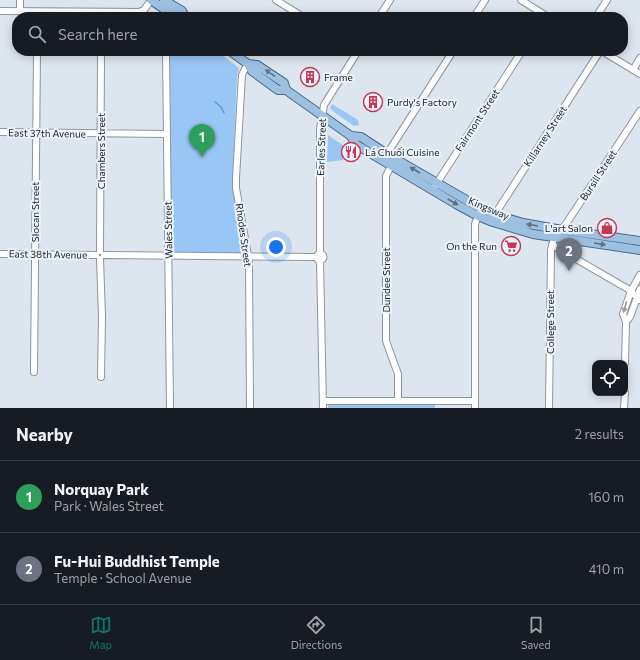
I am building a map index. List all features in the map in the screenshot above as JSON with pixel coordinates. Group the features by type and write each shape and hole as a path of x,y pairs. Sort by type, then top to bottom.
{"main road":[{"path":"151,0 167,12"},
{"path":"164,0 182,12"},
{"name":"Kingsway","path":"238,56 248,63 252,71 278,90 286,90 350,136 360,137 385,157 479,212 522,231 553,241 640,250"},
{"name":"Kingsway","path":"495,219 640,241"}],"street":[{"path":"20,0 20,11"},
{"path":"139,12 144,10 151,0"},
{"path":"276,0 296,12"},
{"path":"382,12 390,0"},
{"path":"477,12 485,0"},
{"path":"521,0 540,12"},
{"path":"599,12 607,0"},
{"path":"0,11 26,12"},
{"name":"Slocan Street","path":"34,372 37,56"},
{"name":"Chambers Street","path":"101,56 101,377"},
{"name":"Wales Street","path":"166,56 170,408"},
{"name":"Earles Street","path":"323,405 319,257 320,129 324,105 355,56"},
{"path":"385,157 450,56"},
{"name":"Fairmont Street","path":"434,186 519,56"},
{"name":"Killarney Street","path":"495,219 499,208 598,56"},
{"path":"609,56 640,74"},
{"path":"633,70 640,58"},
{"name":"Rhodes Street","path":"248,63 242,75 236,188 249,256 250,408"},
{"name":"Bursill Street","path":"553,241 562,230 640,111"},
{"name":"East 37th Avenue","path":"0,132 166,134"},
{"name":"Dundee Street","path":"393,162 386,176 386,341 398,374 398,401"},
{"path":"323,405 398,401 475,405 475,232 479,212"},
{"path":"553,241 631,291 638,298"},
{"name":"College Street","path":"549,408 550,257 553,241"},
{"name":"East 38th Avenue","path":"0,254 319,257"},
{"path":"625,360 626,322 623,314 631,291 640,276"},
{"path":"626,322 630,317 640,289"},
{"path":"624,408 625,396"}],"shaded area":[{"path":"169,56 223,56 239,68 237,76 233,175 244,250 242,253 173,253 171,251"},
{"path":"332,104 358,120 359,125 354,126 334,112 330,108"},
{"path":"328,135 344,146 343,160 327,162"},
{"path":"435,403 435,408 328,408 328,405 332,404"}],"waterway":[{"path":"215,102 221,107 224,113"}],"place":[{"name":"Frame","path":"310,77"},
{"name":"Purdy's Factory","path":"373,102"},
{"name":"Lá Chuối Cuisine","path":"351,152"},
{"name":"Norquay Park","path":"202,157"},
{"name":"L'art Salon","path":"607,228"},
{"name":"On the Run","path":"511,246"},
{"name":"Fu-Hui Buddhist Temple","path":"569,271"}]}
